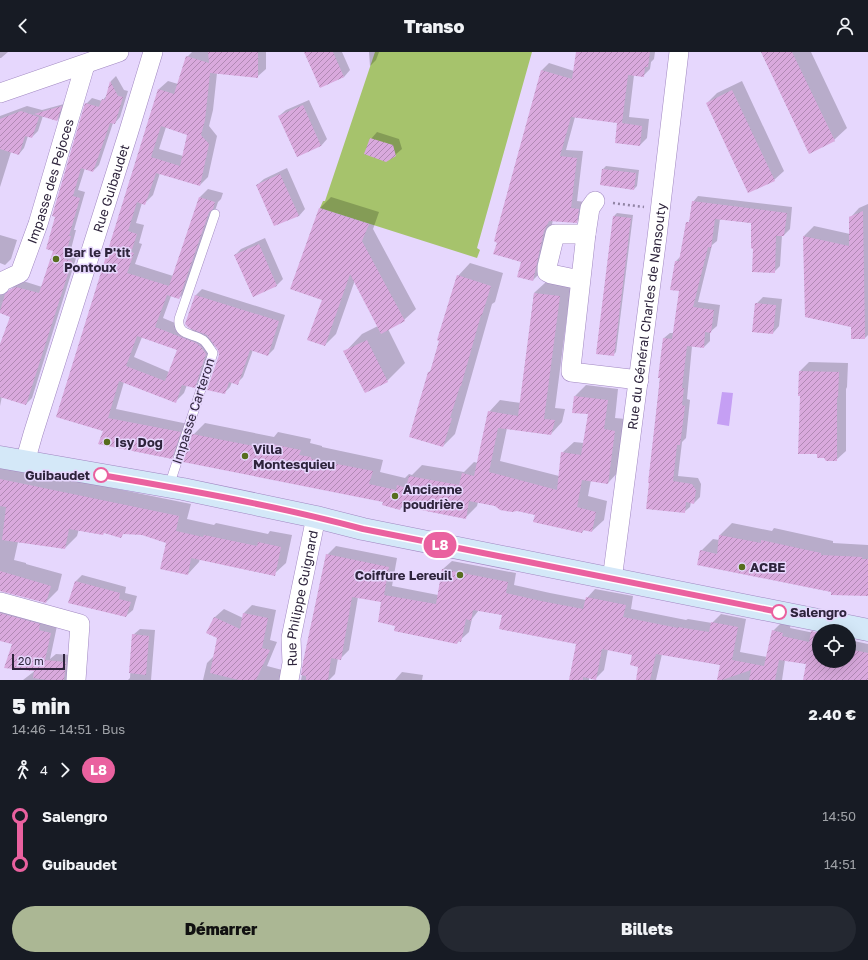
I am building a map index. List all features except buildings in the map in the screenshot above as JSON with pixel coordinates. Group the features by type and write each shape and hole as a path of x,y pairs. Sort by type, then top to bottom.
{"main road":[{"path":"0,457 169,486 316,517 363,529 868,630"}],"street":[{"path":"0,94 119,52"},
{"name":"Rue Guibaudet","path":"25,462 153,52"},
{"name":"Rue du Général Charles de Nansouty","path":"612,580 679,52"},
{"name":"Impasse des Pejoces","path":"0,285 1,282 20,273 38,224 85,65"},
{"path":"595,200 590,208 586,234 571,372 638,380"},
{"path":"580,280 551,274 547,272 547,267 555,234 586,234"},
{"name":"Rue Philippe Guignard","path":"289,680 292,662 291,638 316,517"},
{"path":"0,602 80,624 76,680"}],"lane":[{"name":"Impasse Carteron","path":"169,486 213,353 204,340 180,330 178,325 215,214"}],"path":[{"path":"595,200 660,208"}],"green space":[{"path":"375,52 532,52 477,248 480,250 477,258 320,208 323,201 325,201"}],"shaded area":[{"path":"722,392 733,393 729,426 717,424"}],"bus line":[{"name":"L8","path":"101,475 183,489 316,517 363,529 612,580 779,612"}],"place":[{"name":"Bar le P'tit Pontoux","path":"56,259"},
{"name":"Isy Dog","path":"107,442"},
{"name":"Villa Montesquieu","path":"245,456"},
{"name":"Guibaudet","path":"101,475"},
{"name":"Ancienne poudrière","path":"395,496"},
{"name":"ACBE","path":"742,567"},
{"name":"Coiffure Lereuil","path":"460,575"},
{"name":"Salengro","path":"779,612"}]}
